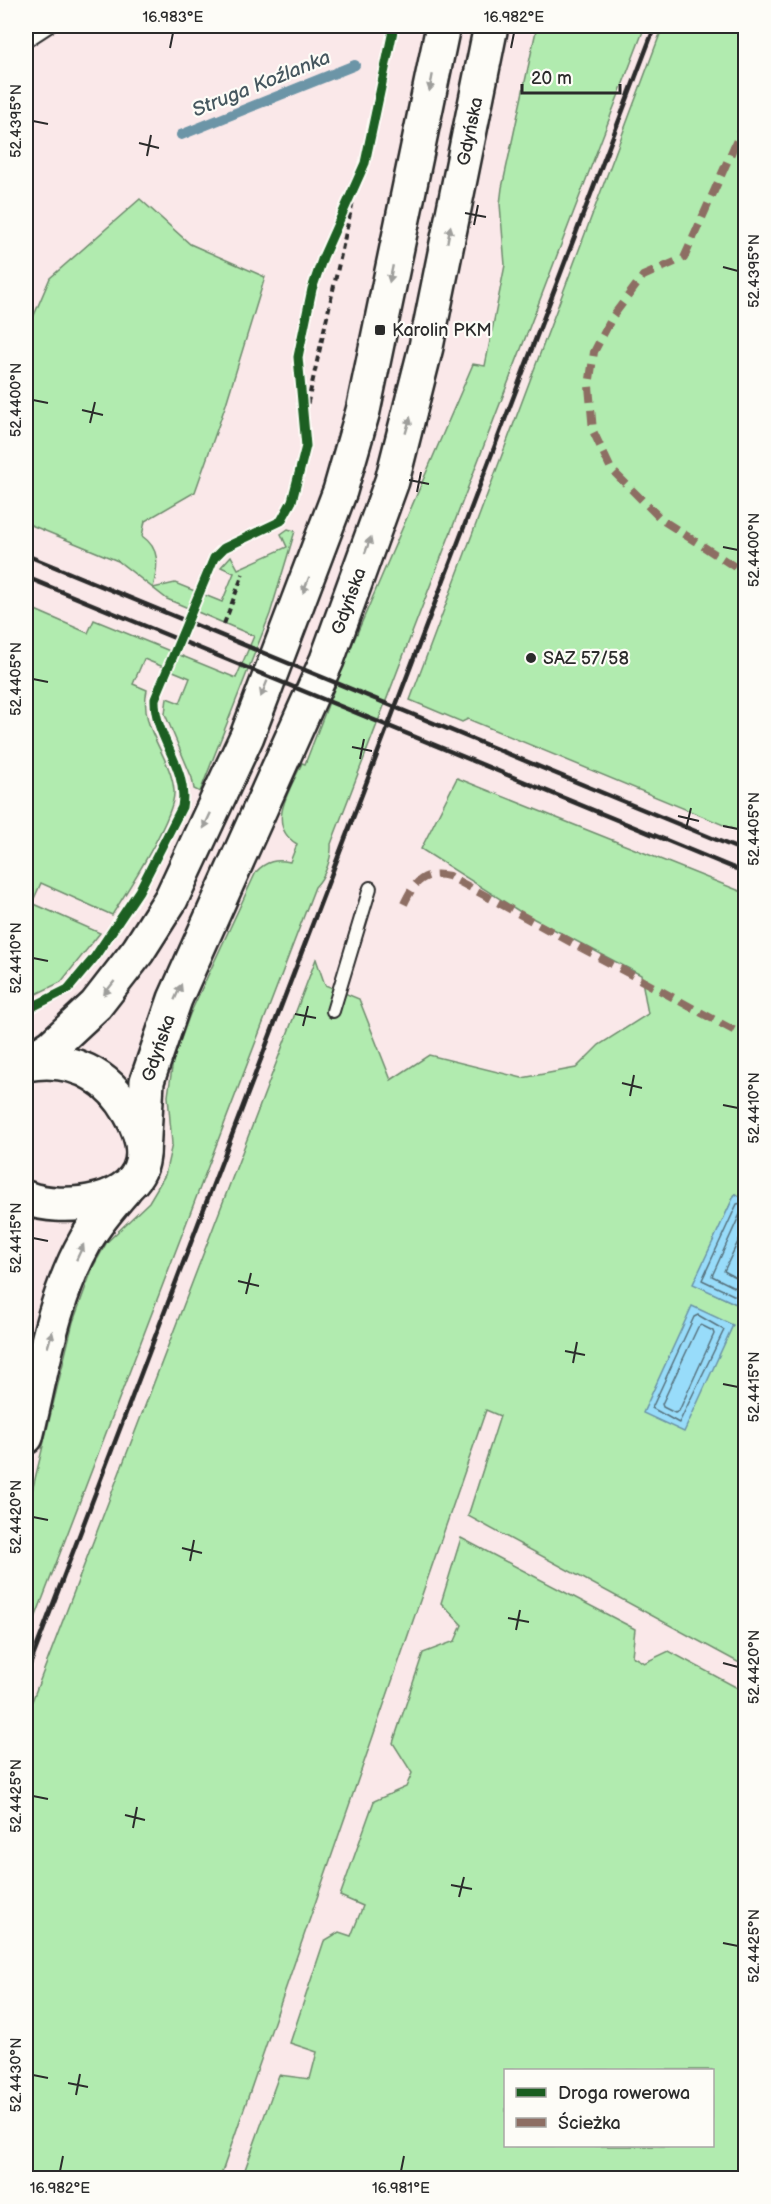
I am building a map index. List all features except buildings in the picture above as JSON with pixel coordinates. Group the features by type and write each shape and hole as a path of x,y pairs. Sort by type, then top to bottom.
{"main road":[{"path":"26,1063 52,1046 96,1005 138,951 171,899 247,736 318,553 340,491 363,411 443,26"},
{"name":"Gdyńska","path":"138,1166 144,1097 157,1047 175,999 327,660 392,481 412,412 491,26"},
{"path":"26,1063 68,1064 101,1078 123,1101 137,1126 138,1166 87,1238 70,1275 43,1361 26,1437"},
{"path":"26,1198 49,1205 86,1203 104,1199 138,1166"}],"lane":[{"path":"26,41 49,26"},
{"path":"333,1011 370,888"}],"path":[{"path":"336,226 360,174"},
{"path":"303,424 360,174"},
{"path":"300,391 303,424"},
{"path":"224,624 243,574"}],"green space":[{"path":"537,26 645,26 331,844 327,867 315,887 26,1642 26,1516 73,1322 93,1267 107,1242 149,1202 165,1175 172,1144 168,1096 173,1061 190,1014 256,872 271,862 290,862 297,844 288,836 283,827 281,817 287,795 302,763 305,764 343,666 473,364 485,366 505,265 500,204 502,188"},
{"path":"663,26 745,26 745,834 468,719 462,722 410,700"},
{"path":"140,199 190,244 265,277 226,404 195,492 145,521 142,536 152,547 156,559 153,588 175,583 222,602 234,573 221,567 231,556 238,569 287,547 281,534 288,529 295,531 270,614 200,792 194,789 192,778 165,714 167,698 180,703 190,678 144,659 133,684 147,690 145,704 147,717 172,778 173,803 139,872 112,915 41,883 32,903 100,933 61,982 26,999 26,606 88,633 94,620 236,678 254,636 167,599 118,561 26,523 26,334 50,278"},
{"path":"457,778 745,893 746,1190 743,1196 745,1199 735,1194 694,1284 745,1308 745,1666 468,1516 500,1416 486,1410 220,2178 26,2178 26,1717 316,959 325,985 359,999 391,1080 429,1055 522,1078 576,1068 599,1045 648,1014 641,975 519,911 421,849"},
{"path":"461,1538 635,1629 632,1656 644,1663 669,1651 745,1692 745,2178 248,2178 243,2175 279,2075 310,2079 317,2052 290,2043 324,1941 339,1932 351,1936 363,1906 340,1896 374,1801 406,1787 412,1773 393,1743 423,1653 455,1641 462,1625 441,1603"}],"water":[{"path":"735,1194 745,1199 745,1308 693,1284"},
{"path":"692,1306 733,1325 684,1432 643,1413"}],"waterway":[{"name":"Struga Koźlanka","path":"181,135 355,65"}],"railway":[{"path":"26,1675 655,26"},
{"path":"26,555 746,852"},
{"path":"26,577 746,873"}],"marked path":[{"path":"746,120 684,258 643,276 613,316 594,352 589,386 593,431 611,469 662,520 746,574"},
{"path":"404,904 420,880 432,875 449,876 746,1037"}],"cycle path":[{"path":"26,1010 68,989 94,958 139,891 182,807 181,779 160,727 155,699 214,558 224,548 281,521 292,501 306,446 298,357 312,289 323,257 365,163 394,26"}],"place":[{"name":"Karolin PKM","path":"380,330"},
{"name":"SAZ 57/58","path":"531,658"}]}
